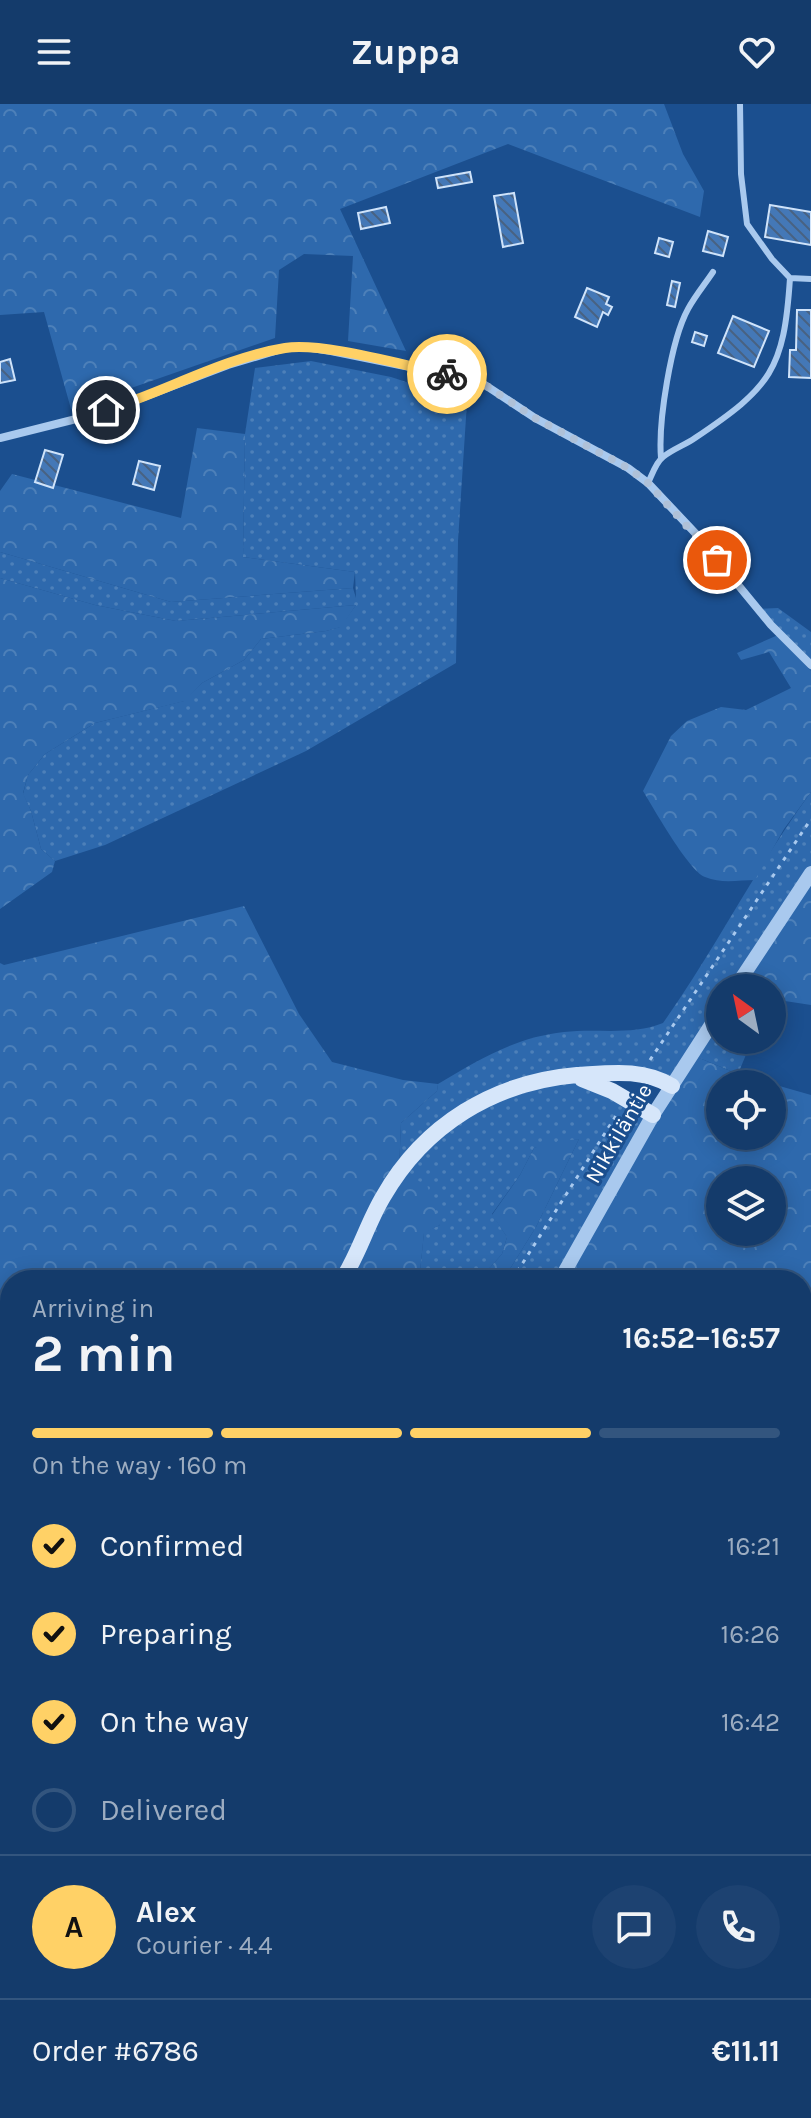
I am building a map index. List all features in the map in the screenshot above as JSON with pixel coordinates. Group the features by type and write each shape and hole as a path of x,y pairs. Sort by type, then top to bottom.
{"main road":[{"path":"347,1270 383,1197 399,1172 436,1130 460,1112 490,1096 519,1086 573,1076 642,1073 654,1075 672,1086"},
{"path":"573,1076 598,1084 653,1115"},
{"path":"357,1251 357,1270"}],"street":[{"path":"0,438 113,408 285,348 305,347 479,381 535,418 628,468 648,483 697,535 771,625 811,665"},
{"path":"744,974 811,873"},
{"name":"Nikkiläntie","path":"566,1270 653,1115 706,1033"}],"lane":[{"path":"740,104 741,174 747,224 790,278 811,279"},
{"path":"648,483 661,458 660,423 687,310 713,272"},
{"path":"661,458 743,405 764,383 780,352 790,278"}],"path":[{"path":"648,1064 811,819"},
{"path":"518,1270 619,1110"}],"green space":[{"path":"0,104 664,104 683,154 704,191 700,217 508,144 340,209 406,351 348,341 353,256 304,254 279,270 275,338 71,409 44,312 0,315"},
{"path":"311,361 391,377 467,402 458,541 456,663 306,751 105,845 55,861 41,849 23,794 28,775 45,754 95,723 184,701 202,683 244,660 261,639 340,627 356,605 176,621 95,605 0,578 0,552 171,602 353,588 356,598 355,572 243,557 245,434 255,368"},
{"path":"197,428 245,434 243,557 355,572 353,588 171,602 0,552 0,491 12,474 181,518"},
{"path":"0,578 95,605 176,621 356,605 341,627 261,639 244,660 202,683 185,701 95,723 45,754 28,775 23,793 41,849 55,861 52,872 0,909"},
{"path":"778,608 811,632 811,671 758,609"},
{"path":"778,635 811,671 811,792 784,829 755,880 711,879 690,864 643,791 671,736 687,721 721,707 746,710 791,688 769,652 741,660 737,653"},
{"path":"811,792 811,873 749,974 706,974 706,1054 746,1054 740,1070 728,1070 692,1055 672,1086 575,1074 653,1115 566,1270 509,1270 536,1227 579,1139 534,1148 520,1175 492,1214 507,1237 502,1254 488,1270 420,1270 424,1232 440,1225 399,1172 401,1123 437,1091 438,1084 514,1044 564,1032 627,1031 663,1023"},
{"path":"811,873 811,1005 786,1001 786,974 749,974"},
{"path":"244,906 299,1014 332,1062 403,1080 438,1084 437,1091 401,1123 399,1172 427,1185 440,1225 424,1233 420,1270 0,1270 0,963 4,965"},
{"path":"692,1055 728,1070 706,1070 706,1150 786,1150 786,1088 811,1095 811,1270 566,1270"},
{"path":"579,1139 536,1227 509,1270 488,1270 502,1254 507,1237 492,1215 520,1175 534,1148 550,1142"}],"building":[{"path":"470,172 472,182 438,188 436,178"},
{"path":"514,193 523,243 503,247 494,196"},
{"path":"770,205 811,212 811,245 765,237"},
{"path":"386,207 390,223 361,229 358,213"},
{"path":"708,231 728,237 723,256 703,251"},
{"path":"659,238 673,242 669,257 655,253"},
{"path":"672,281 680,283 675,307 667,305"},
{"path":"587,288 609,297 606,304 612,307 608,315 603,312 597,327 575,317"},
{"path":"797,310 811,310 811,378 789,377 790,350 796,350"},
{"path":"733,316 769,331 754,367 718,353"},
{"path":"695,332 707,336 704,346 692,342"},
{"path":"10,359 15,380 0,383 0,362"},
{"path":"45,450 63,455 53,488 35,482"},
{"path":"139,461 160,466 154,490 133,484"}],"way so far":[{"path":"447,374 479,381 535,418 628,468 648,483 717,560"}],"route":[{"path":"106,410 228,365 285,348 331,351 447,374"}]}
